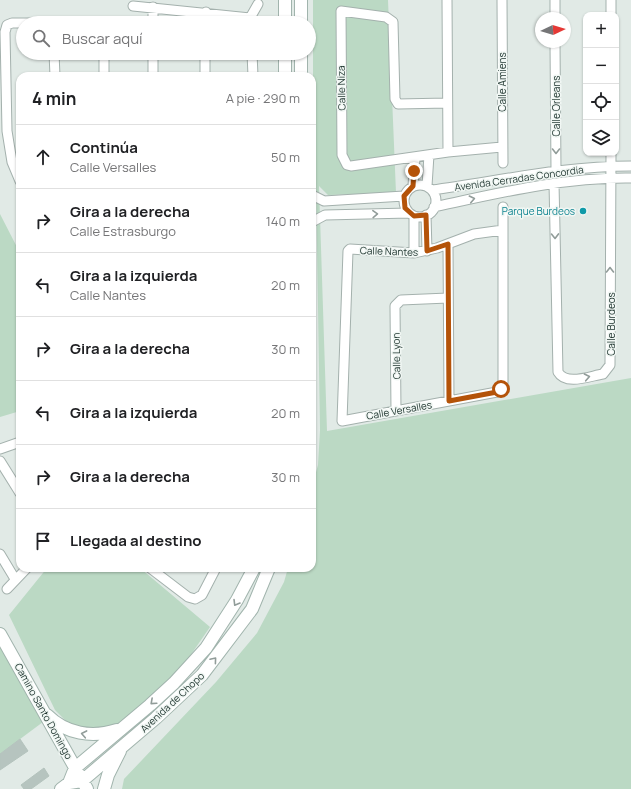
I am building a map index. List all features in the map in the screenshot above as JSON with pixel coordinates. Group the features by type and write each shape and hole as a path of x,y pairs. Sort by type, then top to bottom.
{"street":[{"path":"285,0 285,16"},
{"path":"301,0 301,16"},
{"path":"447,0 448,152"},
{"name":"Calle Amiens","path":"502,0 503,163"},
{"path":"555,0 555,12"},
{"path":"611,0 611,12"},
{"path":"252,16 258,4"},
{"path":"133,6 206,12 228,16"},
{"path":"153,7 153,16"},
{"name":"Calle Niza","path":"415,158 351,166 347,165 342,155 341,11 386,17 393,22 395,99 398,104 447,103"},
{"path":"16,23 12,23 6,28 7,131 12,162 16,172"},
{"name":"Calle Orleans","path":"555,48 556,171"},
{"path":"54,60 55,72"},
{"path":"104,60 104,72"},
{"path":"153,60 154,72"},
{"path":"205,60 205,72"},
{"path":"252,60 253,72"},
{"path":"285,72 286,60"},
{"path":"301,60 301,72"},
{"path":"413,186 415,158 448,152 502,147"},
{"path":"429,156 429,188"},
{"path":"610,178 611,156"},
{"name":"Avenida Cerradas Concordia","path":"429,188 502,181 556,171 610,166 631,166"},
{"name":"Calle Burdeos","path":"554,182 558,372 560,377 569,380 603,374 610,365 610,178"},
{"name":"Avenida Cerradas Concordia","path":"434,207 554,182 631,178"},
{"path":"502,181 504,192"},
{"path":"414,253 412,214 404,202 404,196 413,186 420,184 429,188 435,195 434,207 426,215 427,251"},
{"path":"316,197 324,202 404,196"},
{"path":"324,202 325,215"},
{"path":"503,207 503,230"},
{"path":"316,220 325,215 426,215"},
{"name":"Calle Nantes","path":"342,421 347,255 350,249 414,253 427,251 474,234 503,230"},
{"name":"Calle Versalles","path":"342,421 497,392 501,389 503,384 503,230"},
{"path":"448,244 449,401"},
{"name":"Calle Lyon","path":"396,410 395,306 400,300 448,298"},
{"path":"0,448 16,443"},
{"path":"0,461 16,486"},
{"path":"0,554 15,579"},
{"path":"7,589 23,572"},
{"path":"157,572 188,597 195,599 202,595 214,572"},
{"name":"Avenida de Chopo","path":"75,768 174,683 206,648 238,600 252,572"},
{"name":"Avenida de Chopo","path":"85,785 123,746 187,690 219,655 252,609 267,572"},
{"name":"Camino Santo Domingo","path":"0,634 85,785"},
{"path":"42,709 49,717 64,727 84,734 102,734 122,729"},
{"path":"104,789 113,765 123,746"},
{"path":"65,786 75,768"},
{"path":"65,786 85,785"}],"green space":[{"path":"313,0 388,0 396,193 328,195 319,186 327,431 631,378 631,789 122,789 124,779 216,682 257,633 284,582 287,572 316,572 316,472 318,465 320,430 316,183 316,72 313,72 313,60 316,60 316,16 313,16"},
{"path":"0,214 16,245 16,412 0,417"},
{"path":"44,572 145,572 210,627 181,669 152,698 115,728 103,730 81,727 67,722 55,710 9,615"},
{"path":"0,644 43,722 0,754"}],"building":[{"path":"20,739 28,751 0,770 0,754"},
{"path":"44,768 49,776 31,789 24,789 21,785"}],"place":[{"name":"Parque Burdeos","path":"583,211"}],"route":[{"path":"414,171 413,186 404,196 405,208 414,216 420,217 426,215 427,251 448,244 449,401 497,392 501,389"}]}
